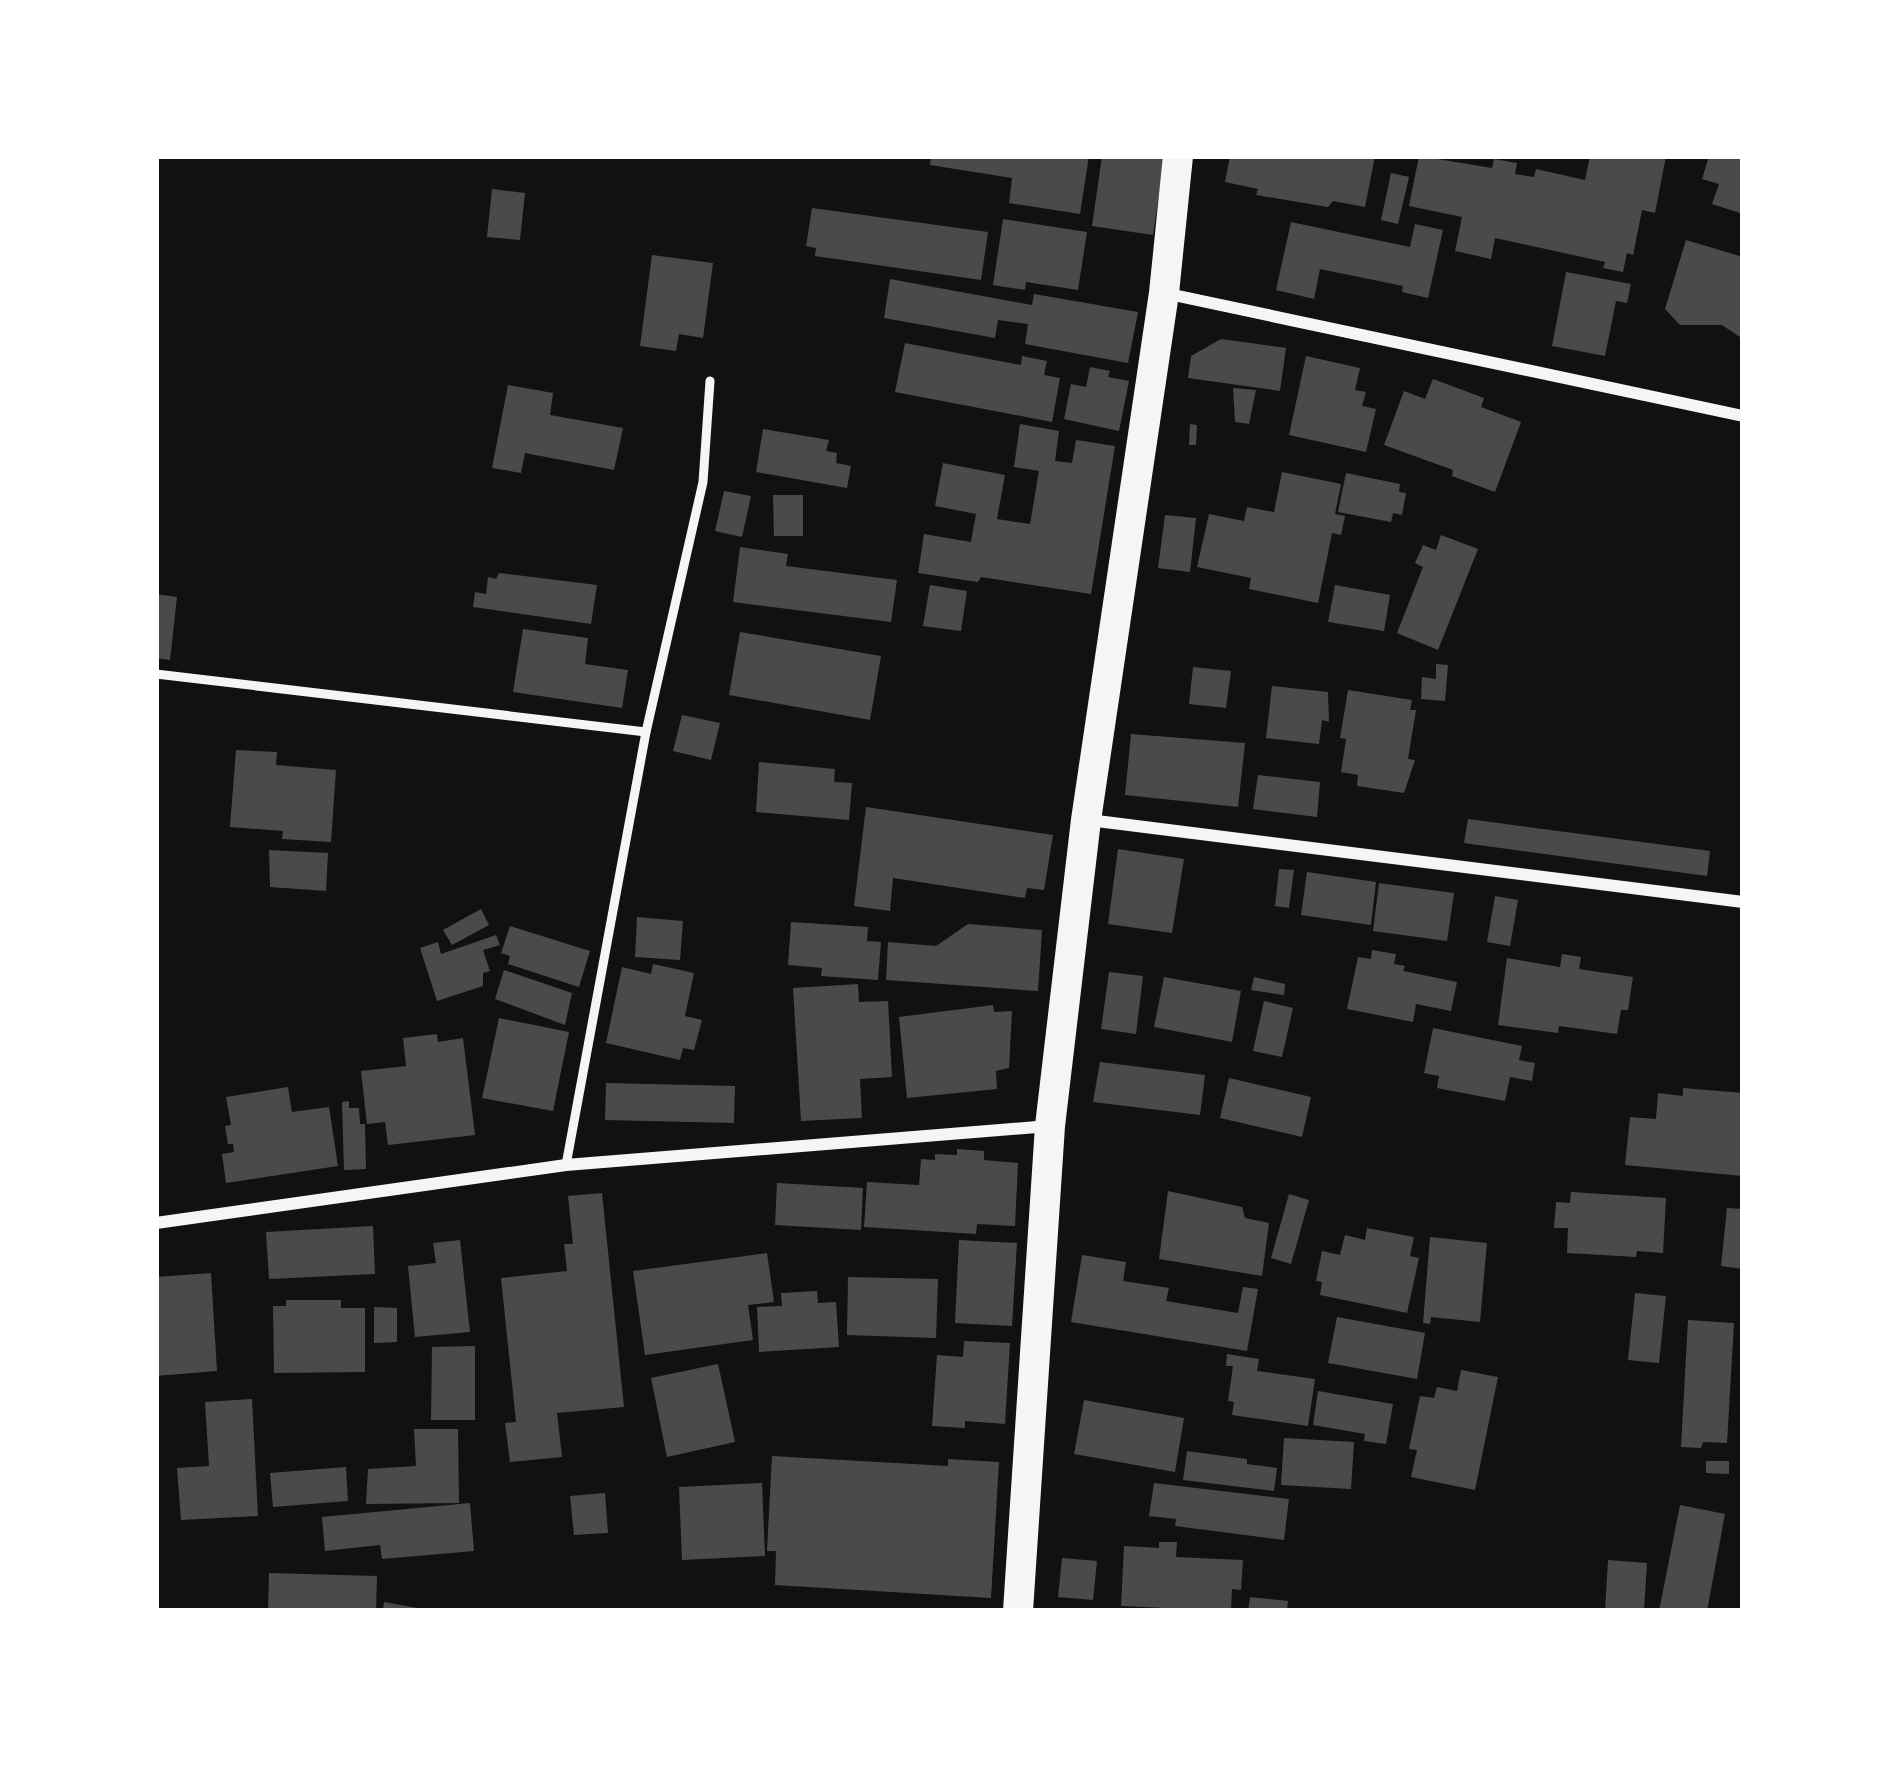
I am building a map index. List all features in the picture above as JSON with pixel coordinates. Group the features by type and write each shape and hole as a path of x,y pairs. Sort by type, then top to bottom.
{"main road":[{"path":"1018,1611 1050,1126 1086,820 1164,293 1178,156"}],"street":[{"path":"1164,293 1743,416"},
{"path":"1086,820 1743,902"},
{"path":"156,1223 566,1165 1050,1126"}],"lane":[{"path":"566,1165 646,732 703,482 710,382"},
{"path":"156,674 646,732"}],"building":[{"path":"931,156 1089,156 1080,214 1009,203 1012,178 930,165"},
{"path":"1102,156 1165,156 1153,235 1092,226"},
{"path":"1230,156 1375,156 1365,207 1333,201 1328,207 1256,195 1258,189 1225,182"},
{"path":"1419,156 1492,168 1494,159 1517,163 1515,174 1534,177 1536,169 1585,180 1590,156 1666,156 1655,213 1642,210 1633,255 1627,253 1623,272 1603,268 1605,262 1495,238 1491,259 1455,251 1462,217 1409,206"},
{"path":"1709,156 1743,156 1743,214 1712,204 1719,184 1702,179"},
{"path":"1391,173 1409,177 1398,224 1381,220"},
{"path":"492,189 525,193 520,240 487,237"},
{"path":"812,208 988,232 981,280 815,256 816,248 806,246"},
{"path":"1003,219 1087,232 1078,290 1026,282 1025,290 993,285"},
{"path":"1291,222 1410,247 1415,224 1443,230 1428,298 1402,292 1403,286 1320,269 1314,299 1276,290"},
{"path":"1686,240 1743,257 1743,339 1722,325 1680,325 1665,309"},
{"path":"652,255 713,263 703,338 679,334 676,351 640,346"},
{"path":"1566,272 1631,284 1627,303 1616,301 1605,356 1552,346"},
{"path":"890,279 1032,305 1034,294 1138,312 1128,363 1025,344 1028,324 998,320 995,338 884,318"},
{"path":"1221,339 1286,348 1280,391 1188,378 1191,356"},
{"path":"905,343 1021,365 1022,356 1047,361 1044,375 1060,378 1052,422 895,392"},
{"path":"1306,356 1360,368 1355,390 1366,392 1362,406 1376,409 1366,452 1289,435"},
{"path":"1090,367 1129,381 1119,431 1064,419 1071,384 1086,387"},
{"path":"1433,379 1484,398 1481,407 1521,422 1495,492 1452,476 1453,470 1384,445 1404,391 1425,399"},
{"path":"508,385 553,393 550,415 623,428 614,470 525,453 521,473 492,468"},
{"path":"1233,388 1256,390 1249,424 1235,422"},
{"path":"1020,424 1059,431 1055,461 1072,463 1076,440 1115,446 1091,594 981,577 978,582 918,573 924,534 971,542 976,514 935,506 943,463 1005,475 997,519 1030,524 1039,471 1014,467"},
{"path":"1190,424 1197,425 1196,445 1189,445"},
{"path":"763,429 829,440 826,451 837,453 836,463 851,466 847,488 756,472"},
{"path":"1282,472 1341,484 1335,514 1345,516 1341,535 1332,533 1318,603 1249,589 1251,578 1197,567 1209,514 1244,521 1247,507 1274,512"},
{"path":"1346,473 1400,484 1399,492 1406,493 1402,515 1393,513 1391,522 1338,512"},
{"path":"724,491 751,496 742,537 715,531"},
{"path":"773,495 803,495 803,536 774,536"},
{"path":"1165,515 1196,518 1190,572 1158,568"},
{"path":"1441,535 1478,549 1438,650 1397,633 1423,567 1415,563 1423,545 1436,550"},
{"path":"740,547 788,554 786,566 897,580 891,622 733,602"},
{"path":"499,573 597,585 591,624 473,607 475,592 486,594 488,577 496,579"},
{"path":"930,585 967,591 961,631 923,626"},
{"path":"1335,585 1390,595 1384,631 1328,622"},
{"path":"156,594 177,597 170,660 156,658"},
{"path":"523,629 588,638 585,664 628,670 622,708 513,692"},
{"path":"740,632 881,656 870,720 729,695"},
{"path":"1436,664 1448,665 1445,701 1421,699 1422,677 1436,679"},
{"path":"1193,667 1231,671 1226,708 1189,704"},
{"path":"1272,686 1328,692 1329,722 1322,720 1319,744 1266,738"},
{"path":"1348,690 1412,700 1410,710 1416,710 1408,759 1415,760 1404,793 1357,786 1358,775 1341,772 1346,739 1340,738"},
{"path":"682,715 720,723 711,760 673,751"},
{"path":"1131,734 1245,743 1238,807 1125,795"},
{"path":"236,750 277,752 276,765 336,770 331,842 282,839 283,831 230,827"},
{"path":"759,762 835,769 834,782 852,783 849,820 756,812"},
{"path":"1258,775 1320,782 1317,817 1253,809"},
{"path":"866,807 1053,835 1044,890 1027,888 1025,898 893,878 890,911 854,906"},
{"path":"1468,819 1710,851 1707,876 1464,843"},
{"path":"1118,849 1184,859 1172,933 1108,924"},
{"path":"269,850 328,853 326,891 270,887"},
{"path":"1279,869 1294,870 1289,908 1275,906"},
{"path":"1307,872 1376,882 1371,925 1301,915"},
{"path":"1379,883 1454,893 1447,941 1373,931"},
{"path":"1495,896 1518,900 1510,946 1487,942"},
{"path":"481,909 489,925 452,945 443,930"},
{"path":"637,917 683,921 680,960 635,957"},
{"path":"791,922 868,927 867,941 881,942 878,980 821,976 822,968 788,965"},
{"path":"968,924 1042,930 1038,991 886,980 888,942 936,946"},
{"path":"510,926 590,951 579,987 508,964 510,956 501,953"},
{"path":"496,935 500,945 483,950 490,971 483,973 483,986 437,1001 420,948 438,942 441,954"},
{"path":"1372,950 1396,954 1394,964 1405,966 1403,971 1457,982 1451,1011 1416,1004 1413,1022 1347,1009 1358,957 1371,959"},
{"path":"1562,954 1581,957 1579,969 1633,977 1628,1010 1621,1010 1617,1034 1559,1026 1558,1033 1498,1025 1507,958 1560,967"},
{"path":"653,964 694,973 685,1016 702,1020 694,1050 683,1048 680,1060 606,1043 622,967 651,974"},
{"path":"504,970 572,993 565,1025 495,999"},
{"path":"1109,972 1143,976 1136,1034 1101,1029"},
{"path":"1164,977 1241,991 1232,1042 1154,1027"},
{"path":"1254,977 1285,984 1284,995 1251,990"},
{"path":"858,984 859,1002 888,1001 892,1077 860,1079 862,1118 801,1121 793,988"},
{"path":"1264,1001 1293,1008 1282,1057 1253,1051"},
{"path":"993,1005 994,1012 1012,1011 1009,1068 996,1071 997,1089 907,1098 899,1017"},
{"path":"499,1018 569,1032 553,1111 482,1098"},
{"path":"1433,1028 1522,1046 1519,1060 1535,1063 1532,1081 1510,1077 1505,1101 1437,1088 1439,1076 1424,1073"},
{"path":"437,1034 438,1042 463,1038 475,1135 388,1145 385,1122 367,1124 361,1071 406,1066 403,1038"},
{"path":"1100,1062 1205,1075 1200,1115 1093,1102"},
{"path":"1229,1078 1311,1097 1302,1137 1220,1118"},
{"path":"606,1083 735,1086 734,1123 605,1120"},
{"path":"288,1087 292,1112 329,1107 338,1166 226,1183 222,1154 234,1152 225,1126 231,1125 226,1097"},
{"path":"1683,1088 1743,1093 1743,1176 1625,1165 1630,1117 1656,1119 1658,1093 1683,1096"},
{"path":"349,1101 349,1108 359,1108 360,1124 365,1124 366,1169 344,1170 342,1102"},
{"path":"957,1149 984,1151 984,1160 1018,1163 1015,1226 977,1224 976,1234 864,1227 867,1182 919,1185 921,1159 957,1155"},
{"path":"777,1183 863,1188 861,1230 775,1225"},
{"path":"1168,1191 1242,1207 1245,1218 1269,1223 1262,1276 1159,1259"},
{"path":"1571,1192 1666,1198 1663,1253 1637,1251 1636,1257 1567,1253 1568,1228 1554,1228 1556,1202 1570,1203"},
{"path":"602,1193 624,1407 557,1413 562,1457 510,1462 505,1423 516,1422 501,1278 567,1271 564,1244 573,1244 568,1196"},
{"path":"1289,1194 1309,1200 1291,1264 1271,1258"},
{"path":"1727,1208 1743,1209 1743,1269 1721,1266"},
{"path":"373,1226 375,1274 269,1279 266,1232"},
{"path":"1367,1228 1414,1237 1410,1256 1419,1258 1407,1313 1320,1295 1322,1282 1316,1281 1322,1251 1340,1255 1345,1235 1365,1240"},
{"path":"1430,1237 1487,1243 1480,1322 1431,1317 1430,1324 1423,1323"},
{"path":"460,1240 470,1332 415,1337 408,1266 436,1263 433,1243"},
{"path":"959,1240 1017,1243 1012,1326 955,1323"},
{"path":"767,1253 774,1302 748,1305 753,1340 645,1355 633,1271"},
{"path":"1082,1255 1126,1262 1123,1281 1169,1288 1166,1301 1238,1313 1243,1287 1258,1289 1247,1351 1071,1322"},
{"path":"211,1273 217,1371 156,1376 156,1277"},
{"path":"848,1277 938,1279 936,1338 847,1335"},
{"path":"817,1291 818,1303 836,1302 839,1347 759,1352 757,1307 782,1306 781,1293"},
{"path":"1635,1293 1666,1296 1659,1363 1628,1360"},
{"path":"286,1300 341,1300 341,1308 365,1308 365,1372 274,1373 273,1306 286,1306"},
{"path":"374,1307 397,1308 397,1342 374,1343"},
{"path":"1337,1317 1425,1333 1417,1379 1328,1363"},
{"path":"1688,1320 1734,1323 1727,1443 1681,1447"},
{"path":"964,1341 1010,1343 1005,1424 965,1421 965,1428 932,1426 937,1355 963,1357"},
{"path":"475,1346 475,1420 431,1420 432,1347"},
{"path":"1227,1354 1259,1359 1257,1371 1315,1379 1308,1426 1232,1415 1234,1402 1228,1401 1233,1366 1226,1366"},
{"path":"718,1364 735,1442 667,1457 651,1378"},
{"path":"1461,1370 1498,1377 1475,1490 1411,1477 1417,1450 1409,1449 1420,1396 1434,1398 1437,1387 1457,1391"},
{"path":"1318,1391 1393,1404 1386,1444 1364,1441 1365,1434 1313,1425"},
{"path":"252,1399 258,1516 181,1520 177,1468 209,1466 205,1402"},
{"path":"1084,1400 1184,1418 1175,1472 1074,1454"},
{"path":"414,1429 458,1429 459,1503 366,1504 368,1469 416,1466"},
{"path":"1284,1438 1354,1442 1351,1489 1281,1485"},
{"path":"1187,1451 1277,1468 1274,1491 1183,1480"},
{"path":"772,1456 948,1466 948,1459 999,1462 991,1598 775,1585 776,1551 767,1551"},
{"path":"1706,1461 1729,1461 1729,1474 1706,1473"},
{"path":"346,1467 348,1501 273,1507 270,1473"},
{"path":"762,1483 765,1556 682,1560 679,1487"},
{"path":"1154,1483 1289,1499 1284,1540 1175,1526 1176,1519 1149,1516"},
{"path":"605,1493 608,1533 574,1535 570,1496"},
{"path":"470,1503 474,1551 382,1559 380,1545 325,1551 322,1517"},
{"path":"1680,1505 1725,1514 1707,1611 1659,1611"},
{"path":"1159,1542 1177,1542 1176,1557 1243,1560 1241,1590 1232,1589 1231,1611 1121,1606 1124,1546 1159,1548"},
{"path":"1062,1558 1097,1561 1093,1600 1058,1597"},
{"path":"1608,1560 1647,1563 1644,1611 1605,1611"},
{"path":"269,1573 377,1576 376,1611 268,1611"},
{"path":"1250,1597 1288,1601 1287,1611 1248,1611"},
{"path":"384,1602 423,1609 423,1611 383,1611"}]}
